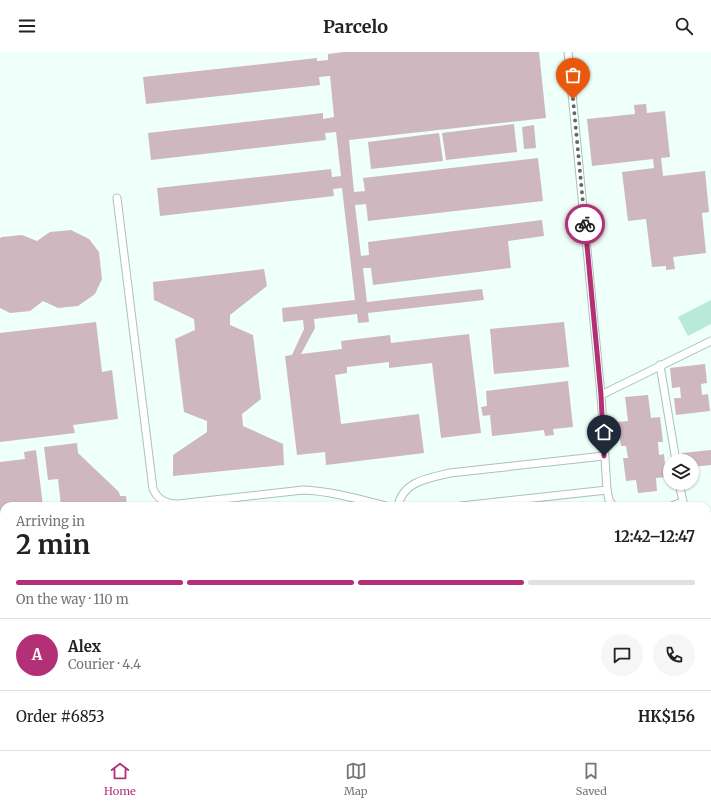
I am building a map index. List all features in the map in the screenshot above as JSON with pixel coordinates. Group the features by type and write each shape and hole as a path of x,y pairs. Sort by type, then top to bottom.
{"lane":[{"path":"568,52 601,395 607,490 610,502"},
{"path":"117,198 153,489 160,500 165,502"},
{"path":"601,395 711,341"},
{"path":"660,365 675,454"},
{"path":"399,502 403,492 412,484 450,473 604,456"},
{"path":"196,502 302,490 318,490 370,502"},
{"path":"498,502 607,490"},
{"path":"680,490 683,502"}],"green space":[{"path":"711,300 711,324 688,336 678,317"}],"building":[{"path":"344,52 539,52 546,118 349,140 354,192 365,191 363,178 538,158 543,201 368,221 366,204 355,205 361,256 369,255 368,242 542,220 544,236 508,241 511,268 373,285 371,268 363,268 367,302 482,289 484,300 368,313 369,322 358,323 357,314 314,319 315,328 301,354 342,349 341,341 390,335 391,343 469,334 481,433 441,438 432,363 389,368 389,362 347,367 347,373 335,375 341,424 419,414 424,453 326,465 325,452 297,455 285,356 292,355 304,329 303,320 283,322 282,308 355,300 342,188 333,189 334,196 160,216 157,188 331,169 332,177 341,176 336,132 325,133 326,140 151,160 148,133 323,113 323,119 334,117 330,76 319,77 320,85 146,104 143,77 317,58 317,61 328,60 328,54"},
{"path":"646,104 647,113 665,111 670,157 661,158 663,176 705,171 709,212 702,213 706,253 673,257 675,269 666,270 666,266 652,267 646,219 628,221 622,172 654,168 653,159 592,166 587,119 635,114 634,105"},
{"path":"514,124 517,152 446,160 442,133"},
{"path":"534,125 536,148 524,149 522,127"},
{"path":"439,133 443,161 371,169 368,142"},
{"path":"71,230 89,239 99,252 102,279 95,294 78,306 58,308 43,301 30,311 10,313 0,308 0,238 22,235 37,241 50,232"},
{"path":"264,269 267,286 230,315 230,325 253,335 261,399 242,414 243,426 283,444 284,465 173,476 173,455 207,432 207,421 184,412 175,339 195,330 194,319 154,300 153,282"},
{"path":"96,322 102,372 112,370 118,419 73,425 75,433 0,442 0,333"},
{"path":"564,322 569,367 494,374 490,329"},
{"path":"705,364 707,383 701,384 702,395 708,394 710,411 676,415 674,398 681,398 680,387 672,388 670,368"},
{"path":"568,381 573,427 553,429 554,435 545,436 544,430 492,436 490,415 483,416 481,407 487,406 486,391"},
{"path":"648,395 651,418 660,417 663,442 658,442 659,455 663,454 663,477 656,478 657,491 638,493 636,480 626,481 623,458 628,458 626,446 621,446 618,422 628,421 625,397"},
{"path":"77,443 78,453 119,492 120,496 126,496 127,502 61,502 58,479 48,480 44,447"},
{"path":"36,450 42,502 0,502 0,462 25,459 24,452"},
{"path":"711,450 711,465 699,466 699,454 682,453"}],"way so far":[{"path":"573,99 585,224"}],"route":[{"path":"585,224 601,395 604,456"}]}
